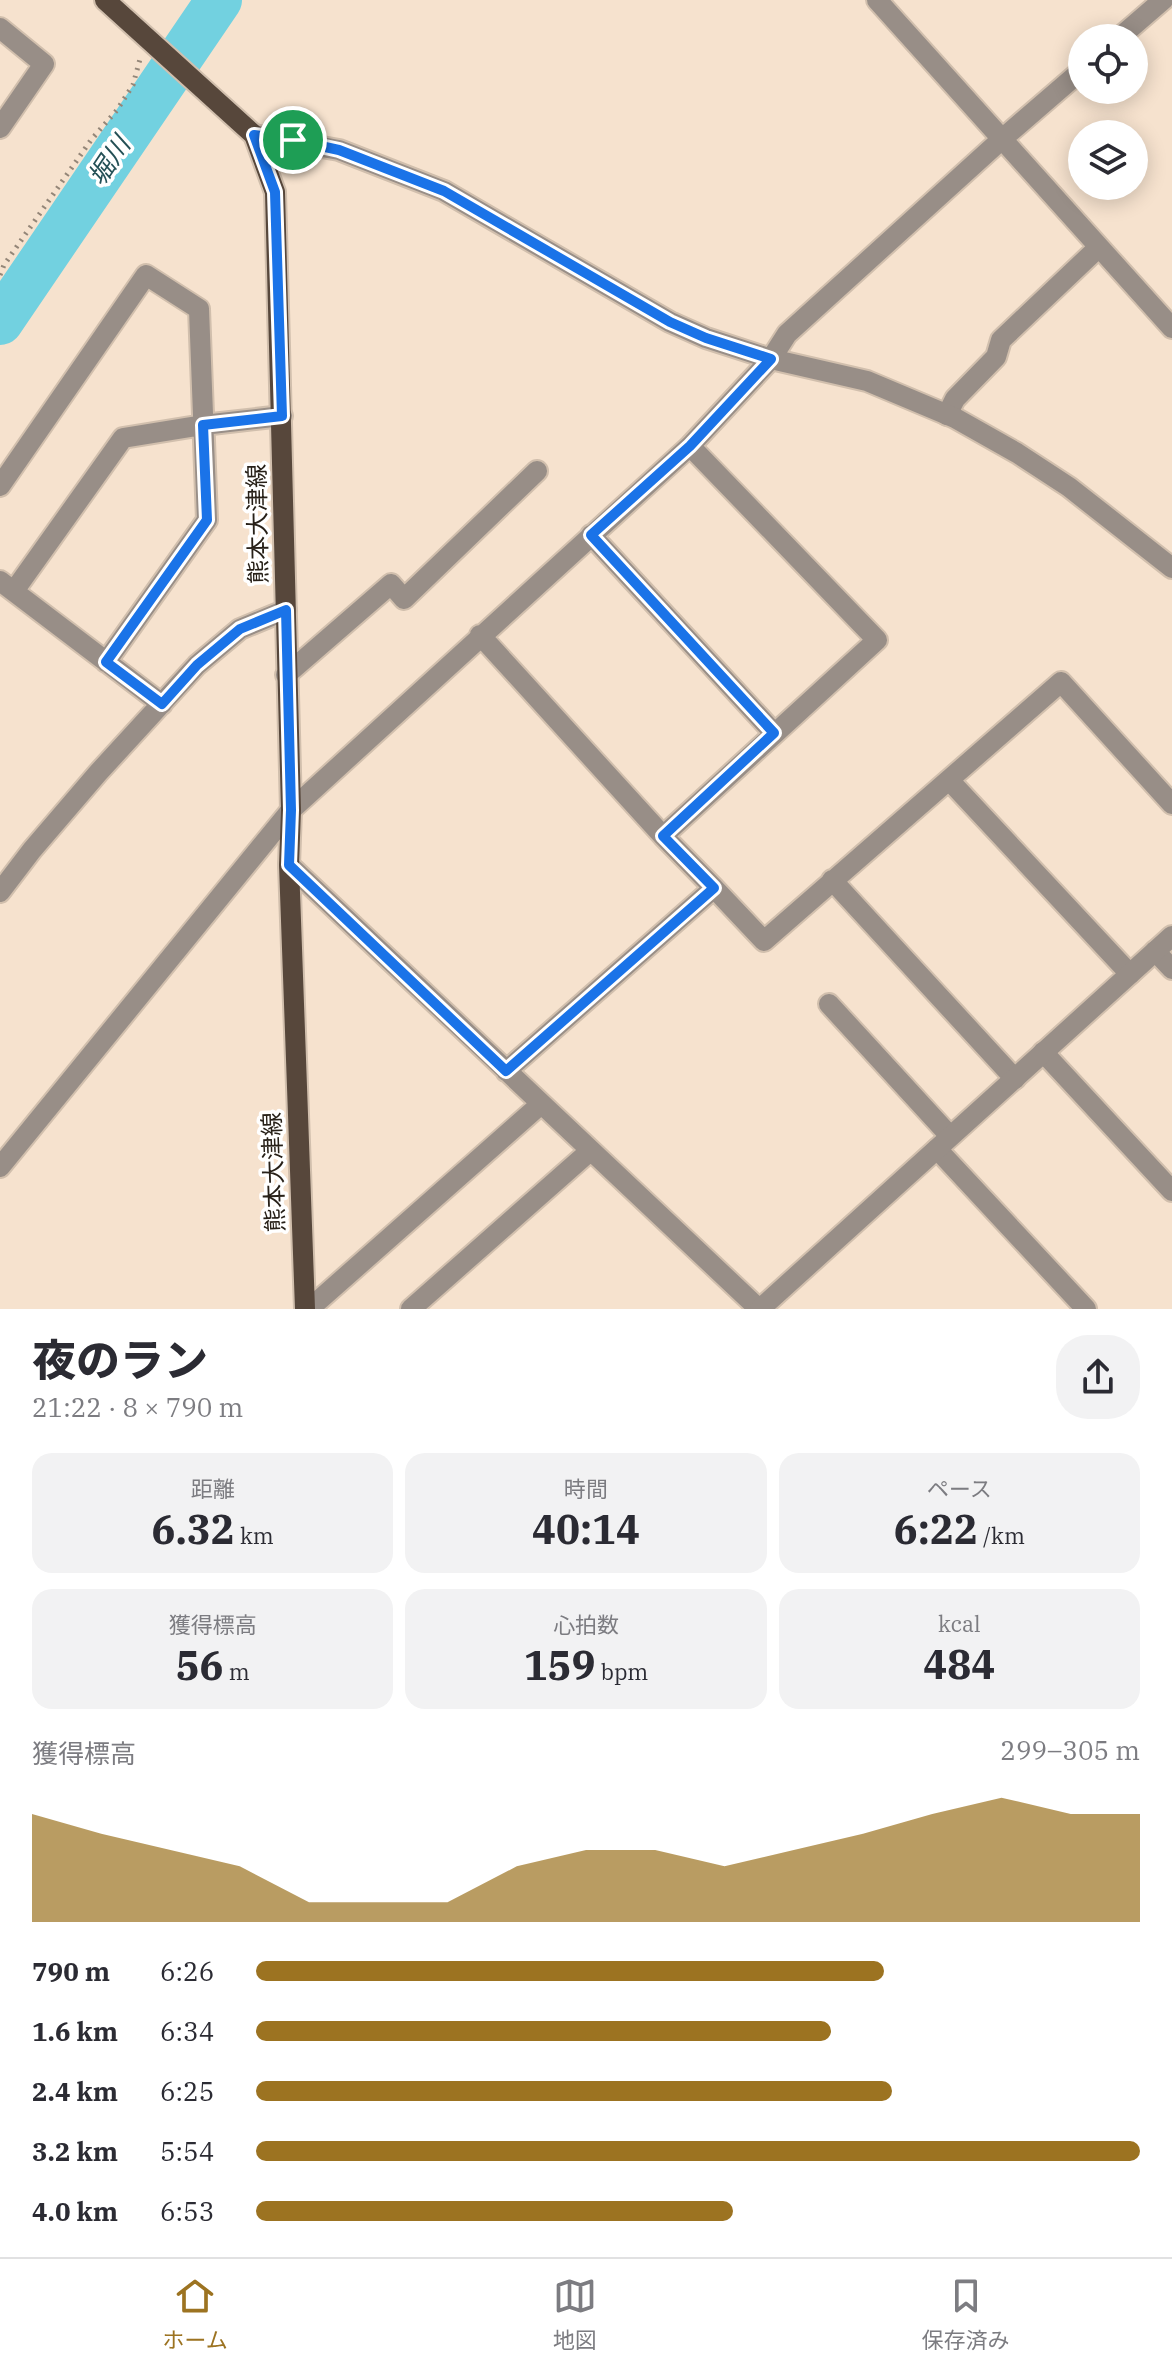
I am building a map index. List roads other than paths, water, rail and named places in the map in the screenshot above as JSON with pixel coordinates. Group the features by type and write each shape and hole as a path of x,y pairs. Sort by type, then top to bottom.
{"main road":[{"name":"熊本大津線","path":"105,0 146,50 196,81 254,135 275,192 291,810 289,865 307,1309"}],"street":[{"path":"877,0 1172,328"},
{"path":"1138,24 1163,5"},
{"path":"0,28 44,64 0,128"},
{"path":"0,1167 291,810 690,446 771,359 787,334 1068,82"},
{"path":"254,135 339,150 444,191 670,322 706,338 771,359 867,381 947,415 1017,453 1069,487 1172,568"},
{"path":"947,415 955,399 996,357 1001,340 1099,247"},
{"path":"0,486 146,275 199,309 207,520 106,662"},
{"path":"162,704 7,586 123,438 282,416"},
{"path":"663,836 877,640 690,446"},
{"path":"286,675 391,584 404,599 537,471"},
{"path":"591,535 774,733"},
{"path":"0,892 8,866 197,665 240,629 286,610"},
{"path":"480,635 663,836 764,941 1061,682 1172,804"},
{"path":"949,780 1130,974"},
{"path":"289,865 759,1309 1172,936"},
{"path":"832,880 1015,1079"},
{"path":"506,1071 714,888"},
{"path":"1155,951 1172,969"},
{"path":"829,1004 1086,1309"},
{"path":"1043,1052 1172,1191"},
{"path":"307,1309 541,1104"},
{"path":"411,1309 590,1151"}],"waterway":[{"name":"堀川","path":"0,322 219,0"}]}
